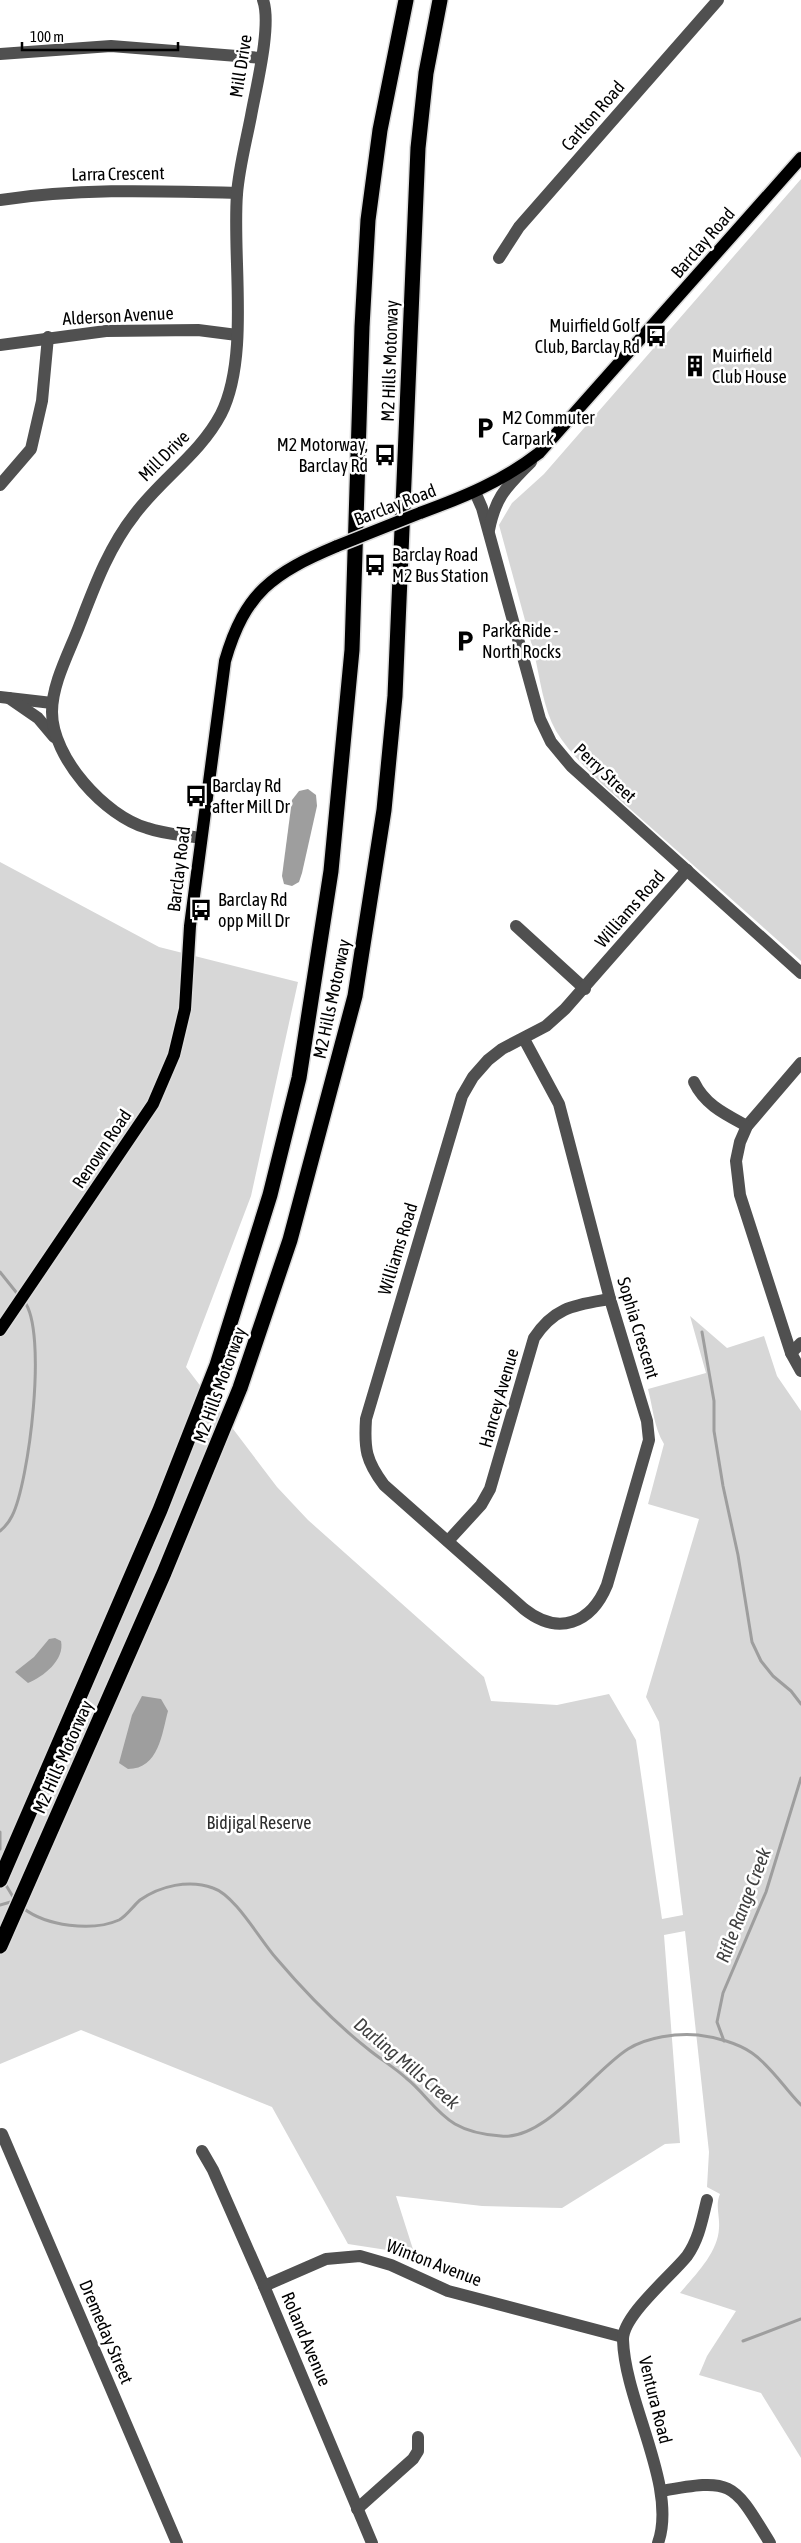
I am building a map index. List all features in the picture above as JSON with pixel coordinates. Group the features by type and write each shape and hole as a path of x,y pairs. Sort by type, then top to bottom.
{"highway":[{"name":"M2 Hills Motorway","path":"0,1880 164,1501 217,1365 270,1195 299,1078 310,1018 332,862 352,650 360,362 368,220 380,130 406,0"},
{"name":"M2 Hills Motorway","path":"0,1946 164,1573 240,1388 290,1240 355,996 384,810 395,696 418,148 426,73 440,0"}],"main road":[{"name":"Barclay Road","path":"187,969 200,838 225,661 235,630 252,602 276,578 297,563 475,492 506,477 539,453 801,158"},
{"name":"Renown Road","path":"0,1330 46,1259 126,1146 153,1104 174,1055 185,1010 187,969"}],"street":[{"name":"Mill Drive","path":"200,838 146,828 121,816 97,796 70,764 56,738 52,703 93,590 114,545 148,497 204,442 222,412 232,385 237,335 237,193 261,58 267,11 263,0"},
{"name":"Carlton Road","path":"499,258 519,227 718,0"},
{"path":"0,54 111,46 261,58"},
{"name":"Larra Crescent","path":"0,200 77,192 237,193"},
{"name":"Alderson Avenue","path":"0,345 48,337 106,331 198,330 237,335"},
{"path":"0,485 31,449 42,401 48,337"},
{"name":"Perry Street","path":"489,532 493,511 500,496 539,453"},
{"name":"Perry Street","path":"475,492 489,532 540,719 551,742 571,766 801,973"},
{"path":"4,698 52,703"},
{"path":"4,698 38,718 56,738"},
{"name":"Williams Road","path":"575,1621 554,1625 537,1619 384,1485 370,1466 364,1445 366,1419 462,1096 473,1077 488,1060 502,1049 546,1026 585,989 687,870"},
{"path":"516,926 585,989"},
{"name":"Sophia Crescent","path":"524,1039 559,1104 610,1299 642,1399 649,1440 607,1585 600,1602 591,1612 575,1621"},
{"path":"801,1063 747,1126 740,1142 736,1161 740,1196 790,1353 801,1371"},
{"path":"694,1082 705,1099 714,1107 747,1126"},
{"name":"Hancey Avenue","path":"448,1541 481,1505 490,1489 534,1338 544,1323 557,1313 571,1306 610,1299"},
{"path":"790,1353 801,1342"},
{"name":"Dremeday Street","path":"2,2134 177,2543"},
{"name":"Roland Avenue","path":"202,2151 264,2286 372,2543"},
{"name":"Ventura Road","path":"658,2543 662,2522 662,2491 629,2385 623,2337 643,2303 692,2248 700,2231 707,2200"},
{"name":"Winton Avenue","path":"264,2286 326,2259 360,2256 391,2265 448,2291 623,2337"},
{"path":"357,2509 413,2459 418,2451 418,2437"},
{"path":"662,2491 703,2484 712,2484 728,2489 742,2499 770,2543"}],"green space":[{"path":"801,179 801,961 602,784 577,759 556,731 545,703 534,653 499,525 512,503 544,474"},
{"name":"Bidjigal Reserve","path":"0,862 159,947 298,982 251,1196 186,1367 277,1487 308,1520 484,1677 491,1701 557,1705 609,1694 636,1740 662,1919 683,1915 659,1722 646,1697 699,1519 648,1504 664,1444 656,1425 648,1389 706,1373 690,1316 727,1348 764,1336 777,1376 801,1411 801,2458 761,2393 699,2375 707,2356 736,2311 680,2293 705,2263 715,2246 719,2228 718,2207 720,2194 707,2187 709,2152 685,1931 664,1935 680,2143 665,2144 562,2208 482,2206 396,2196 418,2265 387,2250 348,2244 272,2107 81,2030 0,2064"}],"shaded area":[{"path":"308,789 316,795 317,806 302,873 299,882 292,886 284,884 282,876 292,800 299,791"},
{"path":"55,1638 61,1641 61,1648 60,1655 52,1667 40,1677 28,1683 15,1672 34,1657 49,1639"},
{"path":"142,1696 161,1699 168,1711 161,1739 153,1756 146,1763 128,1769 119,1763 132,1715"}],"waterway":[{"name":"Darling Mills Creek","path":"0,1272 20,1297"},
{"name":"Darling Mills Creek","path":"0,1531 11,1518 18,1499 30,1441 35,1374 35,1343 31,1317 24,1301"},
{"path":"702,1332 714,1401 714,1431 723,1486 738,1555 752,1642 761,1661 773,1676 791,1691 801,1704"},
{"name":"Rifle Range Creek","path":"724,2041 717,2022 723,1993 766,1892 801,1778"},
{"name":"Darling Mills Creek","path":"0,1832 0,1849"},
{"name":"Darling Mills Creek","path":"4,1882 15,1900"},
{"name":"Darling Mills Creek","path":"23,1908 56,1923 96,1926 119,1920 140,1900 156,1891 185,1884 204,1885 213,1888 230,1899 276,1958 332,2017 373,2053 397,2070 448,2119 465,2129 501,2136 518,2135 534,2128 568,2103 614,2059 628,2049 644,2041 672,2035 712,2037 746,2049 765,2064 801,2105"},
{"path":"0,1905 14,1901"},
{"path":"743,2341 801,2319"}],"place":[{"name":"Muirfield Golf Club, Barclay Rd","path":"656,336"},
{"name":"Muirfield Club House","path":"695,366"},
{"name":"M2 Commuter Carpark","path":"485,428"},
{"name":"M2 Motorway, Barclay Rd","path":"385,455"},
{"name":"Barclay Road M2 Bus Station","path":"375,565"},
{"name":"Park&Ride - North Rocks","path":"465,641"},
{"name":"Barclay Rd after Mill Dr","path":"196,796"},
{"name":"Barclay Rd opp Mill Dr","path":"201,910"}]}
